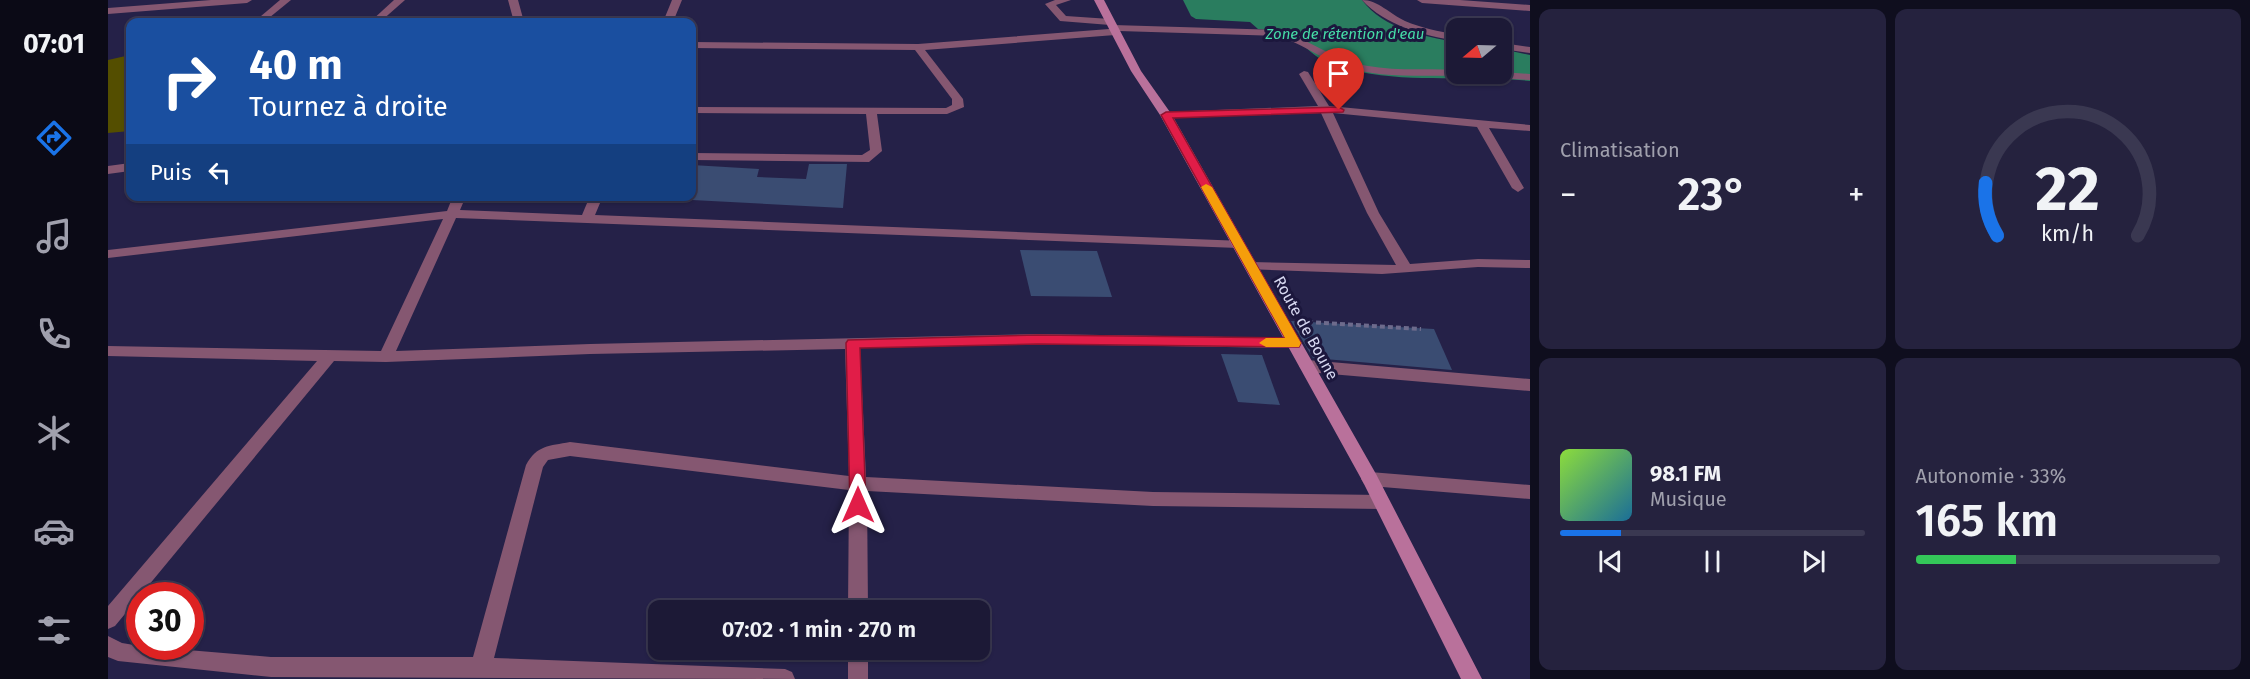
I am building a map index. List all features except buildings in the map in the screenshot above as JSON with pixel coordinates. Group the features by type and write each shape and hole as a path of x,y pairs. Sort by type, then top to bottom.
{"street":[{"path":"108,10 121,0"},
{"path":"108,10 247,0"},
{"path":"264,18 286,0"},
{"path":"380,18 400,0"},
{"path":"513,0 518,18"},
{"path":"670,18 677,0"},
{"path":"1066,0 1050,3 1063,19 1113,27 1277,33 1305,41 1330,59 1356,67 1446,73"},
{"name":"Route de Boune","path":"1099,0 1136,71 1166,115 1370,479 1472,679"},
{"path":"1367,0 1382,14 1414,29 1446,36"},
{"path":"1422,0 1530,8"},
{"path":"696,45 918,47 1113,27"},
{"path":"696,110 947,111 958,107 957,99 918,47"},
{"path":"1512,47 1530,50"},
{"path":"1304,74 1325,109 1361,189 1406,269"},
{"path":"1512,76 1530,77"},
{"path":"1166,115 1325,109 1530,128"},
{"path":"696,157 865,159 876,151 871,111"},
{"path":"1480,122 1518,188"},
{"path":"108,170 126,168"},
{"path":"386,357 458,201"},
{"path":"587,219 595,201"},
{"path":"108,254 454,214 1238,244"},
{"path":"1251,266 1406,269 1478,263 1530,264"},
{"path":"108,351 386,357 590,349 1038,339 1294,343"},
{"path":"852,343 858,484 858,600"},
{"path":"108,620 329,357"},
{"path":"1307,366 1530,386"},
{"path":"481,667 535,465 543,454 570,449 858,484 1141,498 1381,502"},
{"path":"1370,479 1530,492"},
{"path":"108,645 118,652 271,667 481,667 785,679"},
{"path":"858,660 858,679"}],"path":[{"path":"1298,321 1421,328"}],"shaded area":[{"path":"126,56 126,131 108,133 108,60"}],"water":[{"name":"Zone de rétention d'eau","path":"1183,0 1362,0 1381,18 1405,30 1446,40 1446,78 1381,75 1339,68 1315,56 1290,32 1258,29 1250,22 1196,19 1191,16"},
{"name":"Zone de rétention d'eau","path":"1512,51 1530,55 1530,81 1512,79"}],"slow traffic":[{"path":"1206,187 1294,343 1266,343"}],"route":[{"path":"858,505 852,343 1038,339 1294,343 1166,115 1339,110"}]}
